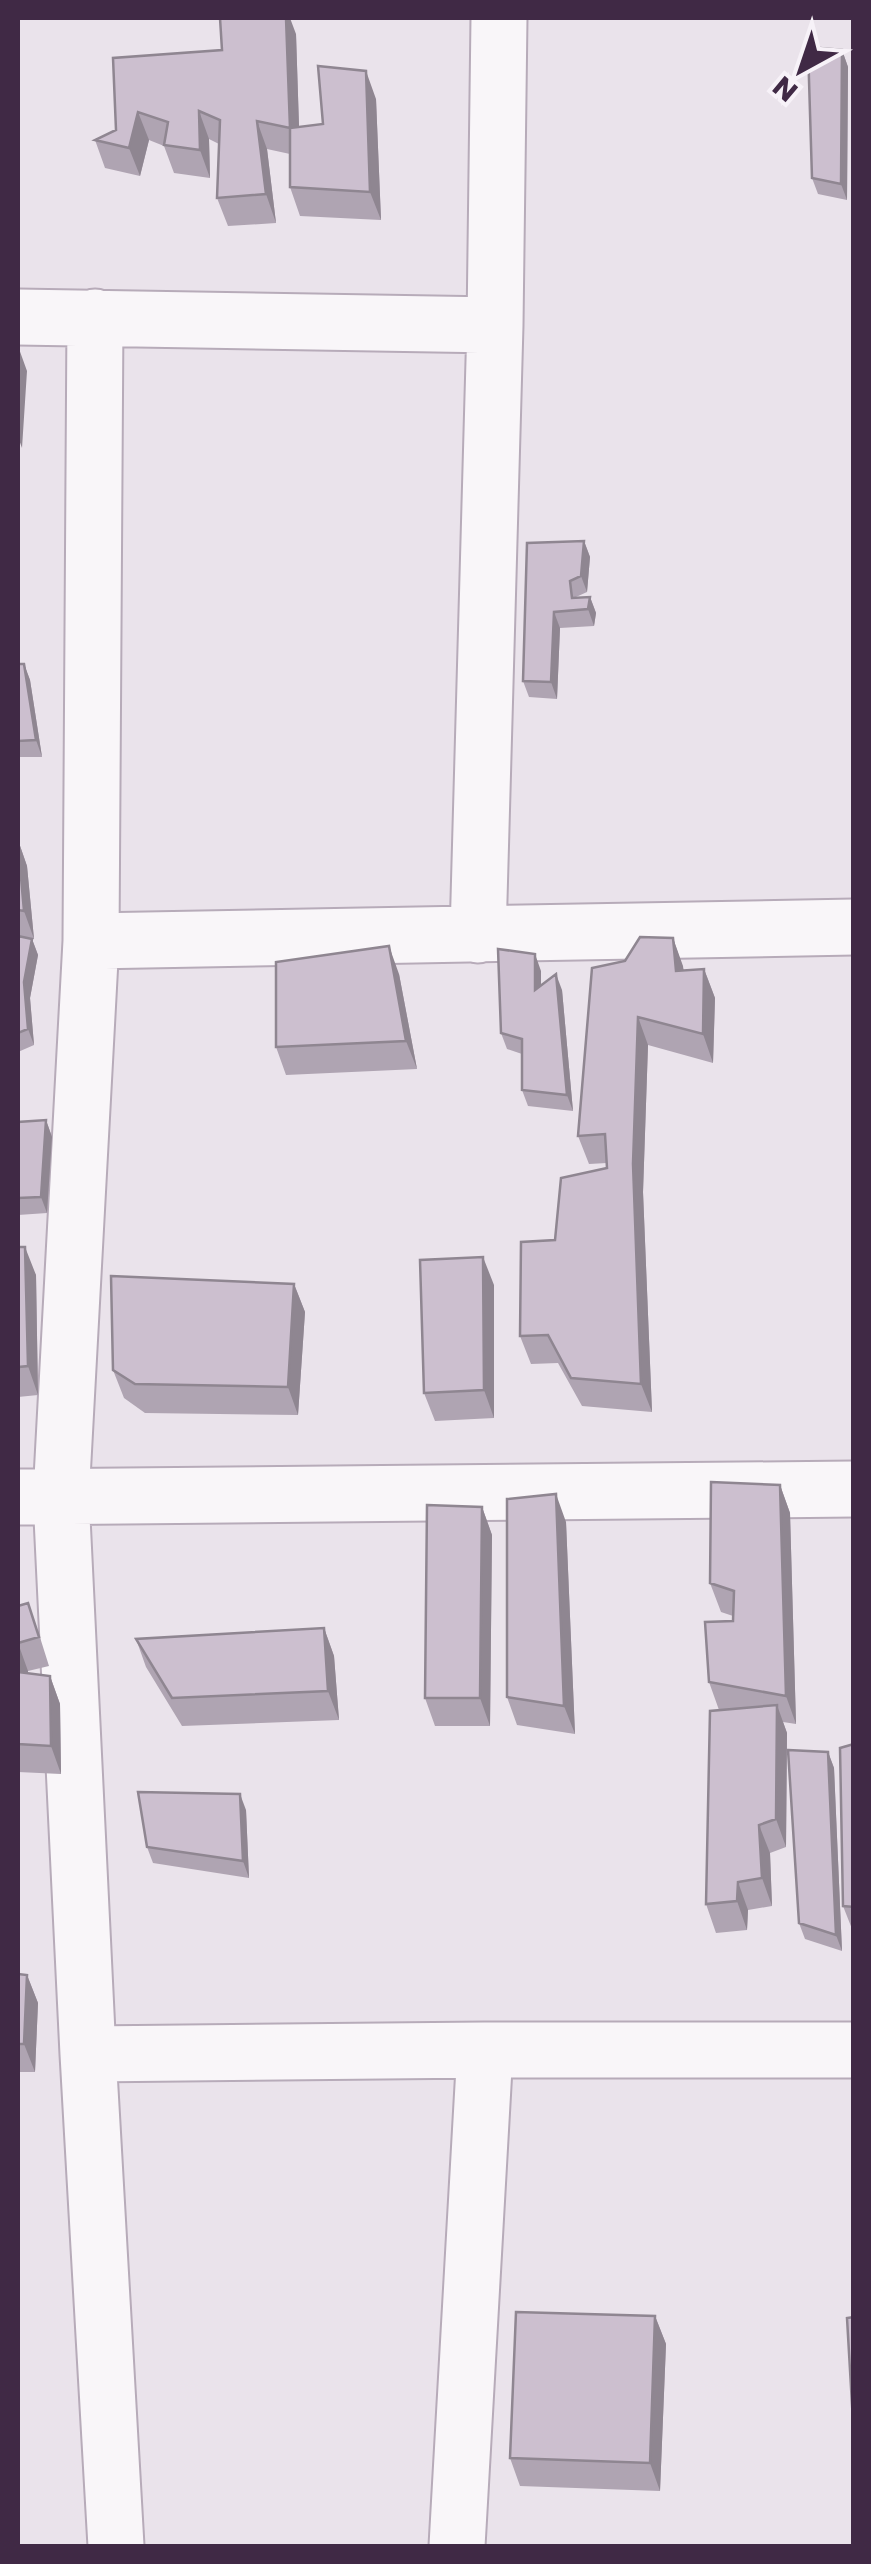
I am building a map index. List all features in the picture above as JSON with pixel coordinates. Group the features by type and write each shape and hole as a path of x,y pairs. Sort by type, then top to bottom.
{"street":[{"path":"478,935 500,18"},
{"path":"18,317 495,325"},
{"path":"95,317 91,940 39,1497 88,2054 116,2546"},
{"path":"91,940 854,927"},
{"path":"39,1497 854,1489"},
{"path":"456,2546 485,2050"},
{"path":"88,2054 854,2050"}],"building":[{"path":"220,18 286,18 290,128 257,121 266,194 217,198 220,120 199,111 200,150 164,145 168,122 138,112 129,148 95,140 116,130 113,58 222,50"},
{"path":"808,47 842,50 841,184 812,178"},
{"path":"318,66 366,71 370,192 290,187 290,128 323,124"},
{"path":"584,541 581,576 570,581 572,598 590,597 588,609 554,612 551,682 523,681 527,543"},
{"path":"18,664 24,664 36,740 18,741"},
{"path":"18,844 24,911 18,910"},
{"path":"18,936 32,939 24,982 28,1029 18,1033"},
{"path":"640,937 673,938 676,971 704,969 703,1034 638,1017 633,1164 641,1384 571,1378 548,1335 520,1336 521,1242 555,1240 561,1178 607,1168 605,1134 578,1136 592,968 625,961"},
{"path":"389,946 406,1041 276,1047 276,962"},
{"path":"498,949 535,954 535,990 556,974 567,1095 522,1090 522,1039 501,1033"},
{"path":"46,1120 41,1197 18,1198 18,1122"},
{"path":"18,1247 25,1247 28,1366 18,1367"},
{"path":"483,1257 484,1390 424,1393 420,1260"},
{"path":"111,1276 294,1284 288,1387 135,1384 113,1370"},
{"path":"711,1482 780,1485 786,1696 709,1682 705,1622 733,1621 734,1591 710,1583"},
{"path":"556,1494 564,1706 507,1697 507,1499"},
{"path":"427,1505 482,1507 480,1698 425,1698"},
{"path":"28,1603 39,1637 18,1643 18,1606"},
{"path":"324,1628 328,1691 172,1698 136,1639"},
{"path":"18,1672 50,1676 51,1746 18,1744"},
{"path":"777,1705 776,1819 759,1825 762,1878 738,1882 737,1901 706,1904 710,1711"},
{"path":"854,1744 854,1907 843,1906 840,1748"},
{"path":"788,1750 828,1752 836,1935 799,1923"},
{"path":"138,1792 240,1794 243,1861 147,1847"},
{"path":"18,1974 27,1975 24,2044 18,2044"},
{"path":"516,2312 655,2316 650,2463 510,2458"},
{"path":"854,2317 854,2439 847,2318"}]}
